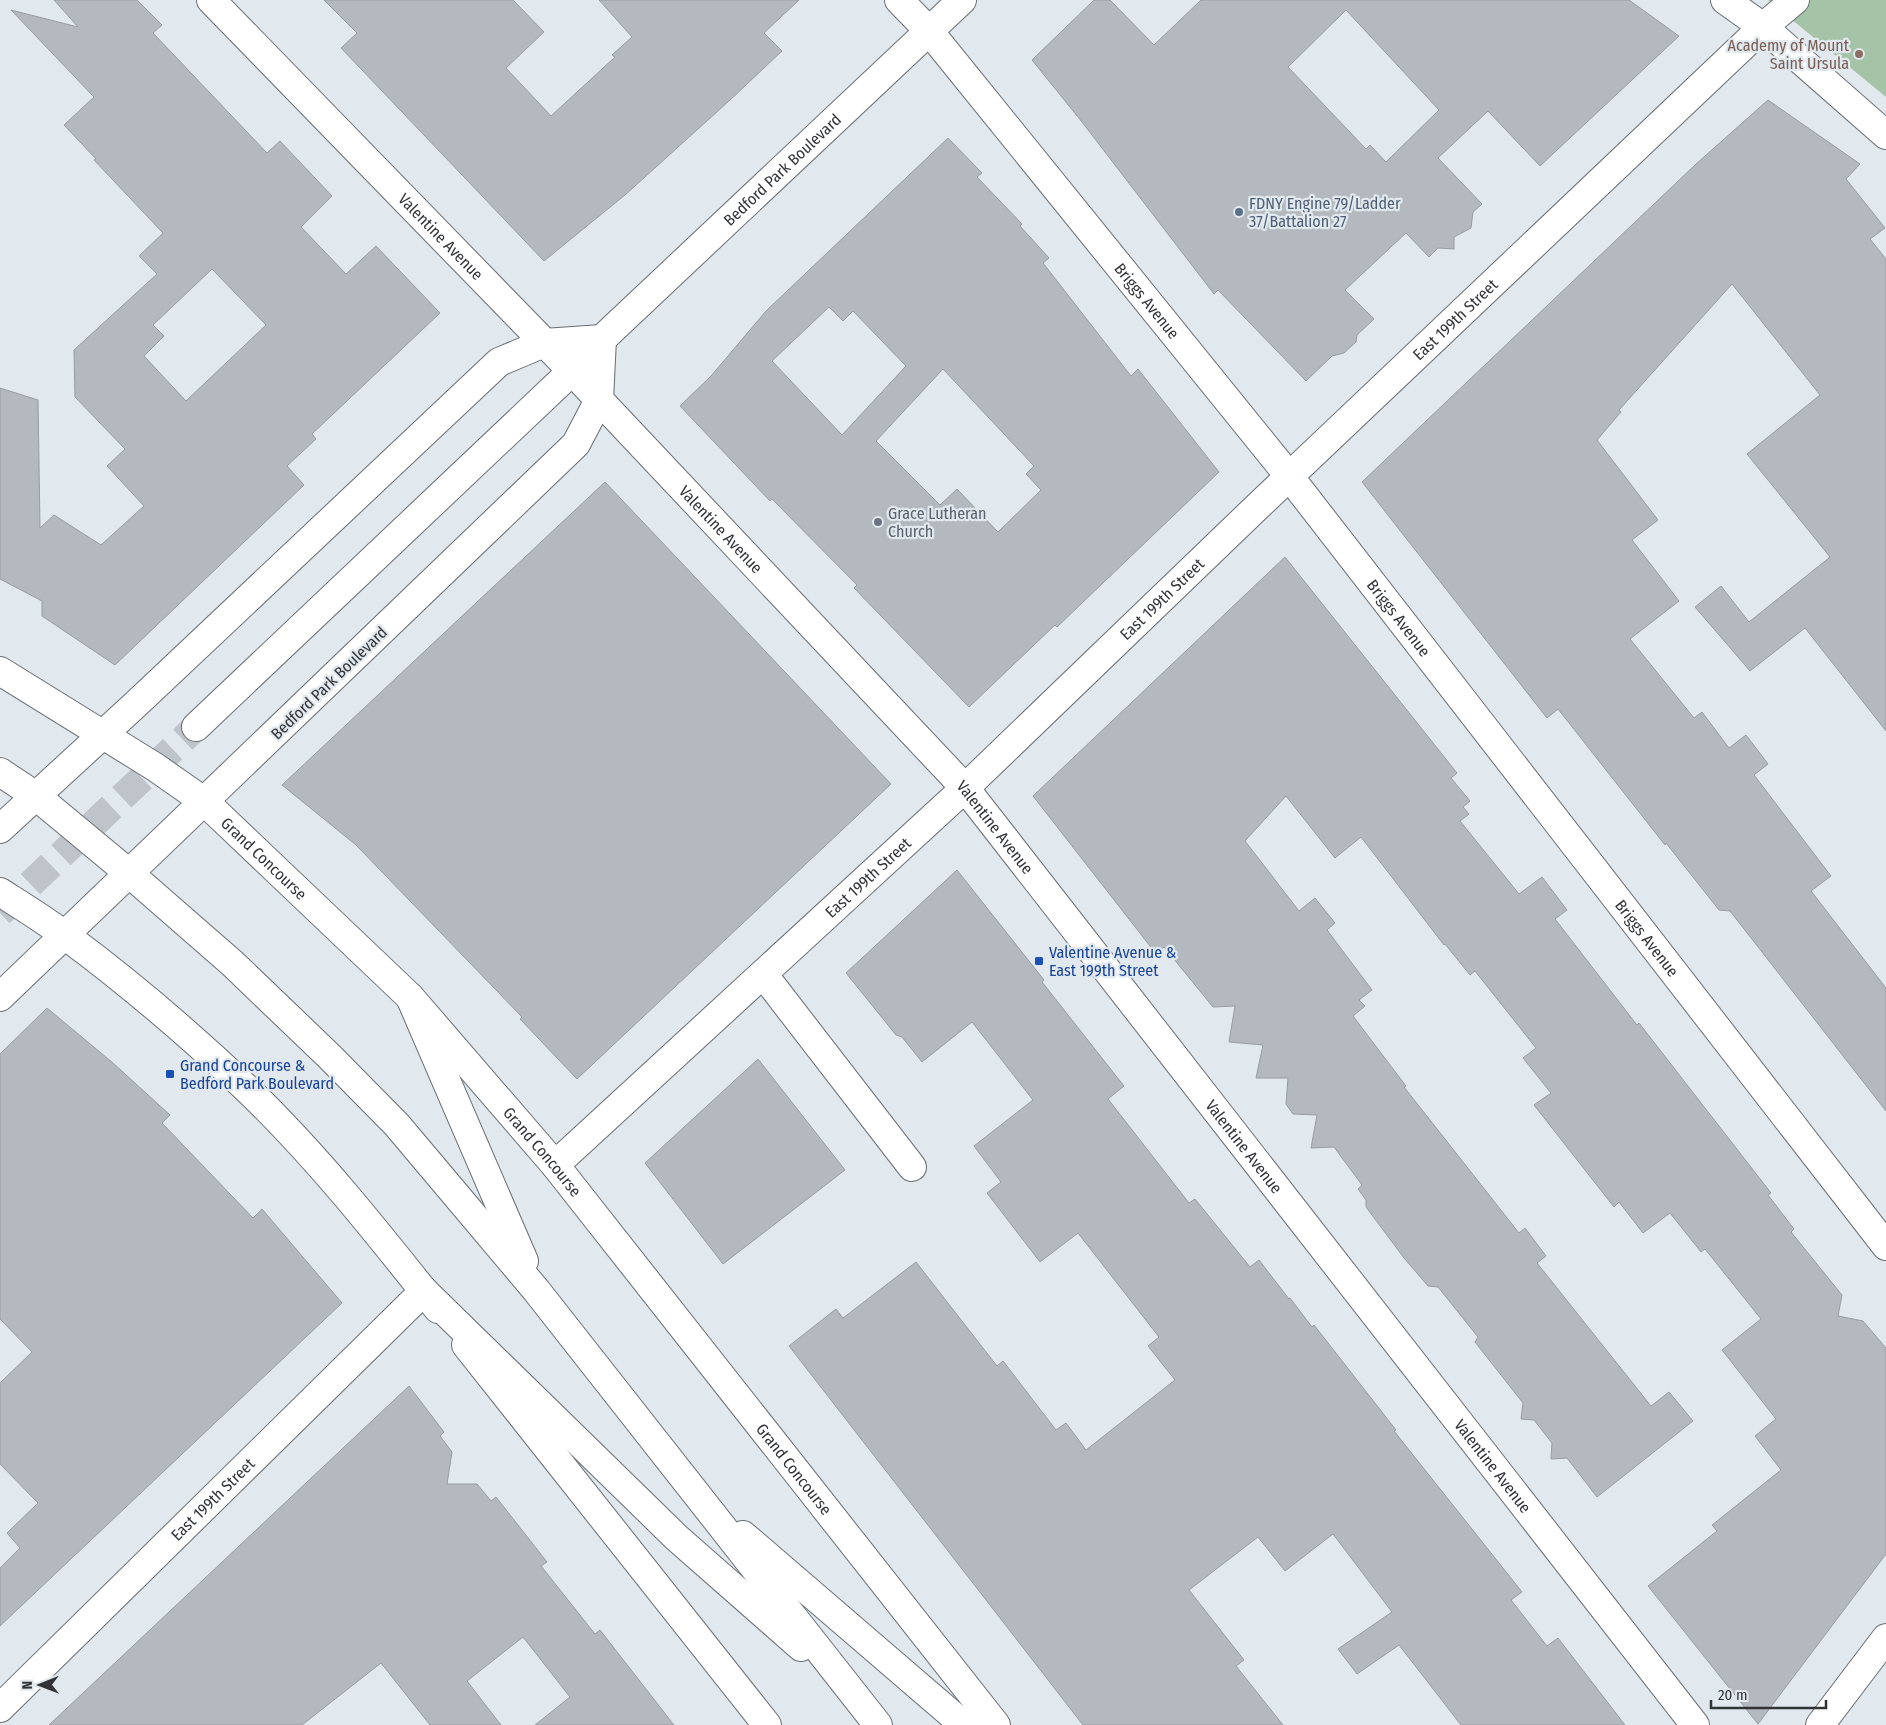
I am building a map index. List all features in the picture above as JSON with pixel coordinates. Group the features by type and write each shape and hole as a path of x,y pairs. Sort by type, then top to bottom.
{"street":[{"name":"Valentine Avenue","path":"211,0 572,371 966,788 1695,1725"},
{"name":"Briggs Avenue","path":"899,0 928,31 1289,476 1886,1246"},
{"name":"Bedford Park Boulevard","path":"196,727 572,371 602,339 962,0"},
{"path":"1725,0 1763,27 1886,135"},
{"name":"East 199th Street","path":"555,1165 966,788 1289,476 1763,27 1795,0"},
{"path":"0,829 104,734 499,362 544,343 602,339"},
{"name":"Bedford Park Boulevard","path":"0,997 576,444 599,400 602,339"},
{"name":"Grand Concourse","path":"0,670 104,734 205,802 410,997 555,1165 996,1725"},
{"path":"0,772 36,796 130,874 232,963 330,1057 397,1125 536,1290 878,1725"},
{"path":"0,892 65,936 185,1032 246,1088 307,1151 424,1291 767,1725"},
{"path":"763,974 912,1167"},
{"path":"410,997 536,1290"},
{"path":"424,1291 678,1538 855,1696"},
{"name":"East 199th Street","path":"0,1708 424,1291"},
{"path":"695,1494 964,1725"},
{"path":"1820,1725 1886,1638"}],"green space":[{"name":"Academy of Mount Saint Ursula","path":"1768,0 1886,0 1886,97"}],"building":[{"path":"54,0 137,0 162,25 153,33 267,153 280,141 332,196 301,227 346,274 376,246 440,313 312,434 316,439 287,466 304,485 115,665 42,616 42,601 0,579 0,388 38,400 40,528 54,515 101,545 144,506 107,466 125,449 75,397 74,350 157,274 139,256 163,233 94,160 96,159 64,125 94,97 11,10 78,27","holes":["212,269 266,325 186,401 144,356 164,336 153,325"]},
{"path":"324,0 513,0 544,32 506,68 551,116 615,57 612,55 632,37 599,0 799,0 764,33 782,51 625,195 544,261 341,48 357,33"},
{"path":"1094,0 1110,0 1154,45 1201,0 1629,0 1679,36 1540,166 1488,111 1438,158 1482,204 1473,212 1471,228 1454,237 1454,249 1438,248 1429,257 1406,233 1345,290 1374,319 1357,335 1356,342 1344,353 1332,356 1306,381 1218,290 1214,294 1032,60","holes":["1346,10 1439,110 1386,162 1370,145 1366,149 1288,67"]},
{"path":"1768,100 1860,164 1846,179 1885,228 1870,239 1886,259 1886,731 1805,628 1750,671 1695,607 1721,586 1749,622 1830,557 1747,454 1820,395 1732,284 1619,410 1621,412 1597,440 1658,520 1632,540 1679,601 1630,639 1694,718 1702,712 1729,748 1746,735 1768,764 1754,775 1831,876 1811,891 1886,988 1886,1111 1730,911 1719,910 1666,843 1665,845 1558,709 1547,718 1362,482 1696,164"},
{"path":"948,138 982,173 977,177 1022,224 1020,226 1049,258 1043,263 1131,376 1138,369 1219,472 1057,627 1055,625 969,707 854,588 857,585 772,499 770,501 680,406 711,376 766,311","holes":["829,307 843,321 853,311 906,366 842,435 772,361","943,369 1034,466 1026,474 1041,490 998,532 957,489 940,505 876,441"]},
{"path":"605,482 891,784 577,1079 520,1019 522,1017 356,845 282,785"},
{"path":"1285,557 1457,773 1451,778 1470,801 1463,807 1469,814 1460,821 1519,894 1542,877 1567,910 1555,919 1637,1025 1639,1023 1771,1193 1768,1195 1794,1229 1791,1232 1842,1295 1838,1316 1863,1321 1886,1348 1886,1554 1758,1724 1648,1586 1717,1531 1712,1525 1781,1470 1755,1436 1776,1419 1722,1350 1761,1319 1705,1249 1701,1252 1670,1213 1643,1233 1619,1202 1614,1207 1534,1105 1551,1093 1523,1058 1536,1048 1475,971 1470,975 1444,945 1361,837 1335,858 1286,796 1245,841 1299,911 1315,898 1335,923 1327,930 1372,990 1359,1000 1365,1006 1353,1016 1406,1086 1404,1087 1519,1233 1525,1228 1546,1256 1537,1263 1651,1406 1669,1392 1693,1421 1597,1497 1567,1458 1551,1459 1552,1443 1534,1420 1521,1419 1523,1403 1475,1342 1478,1337 1438,1287 1428,1286 1404,1258 1366,1207 1366,1200 1358,1189 1362,1185 1334,1147 1311,1148 1317,1115 1293,1114 1286,1104 1288,1078 1256,1078 1263,1045 1229,1042 1235,1006 1213,1007 1164,947 1157,955 1033,796"},
{"path":"957,870 1044,980 1042,982 1124,1086 1108,1099 1189,1203 1195,1199 1250,1267 1259,1260 1312,1327 1314,1325 1396,1430 1394,1431 1522,1592 1511,1600 1547,1646 1558,1638 1625,1725 1461,1725 1399,1645 1357,1674 1338,1649 1392,1612 1333,1534 1285,1571 1258,1537 1189,1590 1244,1660 1236,1666 1283,1725 1083,1725 789,1346 836,1309 843,1318 916,1262 997,1366 1003,1361 1056,1430 1066,1423 1086,1450 1175,1380 1148,1346 1159,1337 1078,1233 1040,1262 987,1193 1001,1182 974,1146 1033,1100 972,1022 922,1062 902,1037 896,1035 846,973"},
{"path":"47,1008 113,1063 170,1115 162,1123 253,1218 262,1209 342,1303 0,1626 0,1568 20,1548 7,1533 38,1503 0,1464 0,1383 32,1352 0,1319 0,1054"},
{"path":"758,1059 845,1170 723,1264 645,1163"},
{"path":"409,1386 444,1432 440,1436 452,1452 447,1484 477,1484 491,1501 496,1497 547,1562 541,1566 595,1634 600,1630 674,1725 535,1725 570,1697 523,1637 467,1681 501,1725 430,1725 381,1663 302,1725 49,1725"}],"tunnel":[{"path":"0,913 196,727"}],"place":[{"name":"Academy of Mount Saint Ursula","path":"1859,54"},
{"name":"FDNY Engine 79/Ladder 37/Battalion 27","path":"1239,212"},
{"name":"Grace Lutheran Church","path":"878,522"},
{"name":"Valentine Avenue & East 199th Street","path":"1039,961"},
{"name":"Grand Concourse & Bedford Park Boulevard","path":"170,1074"}]}
